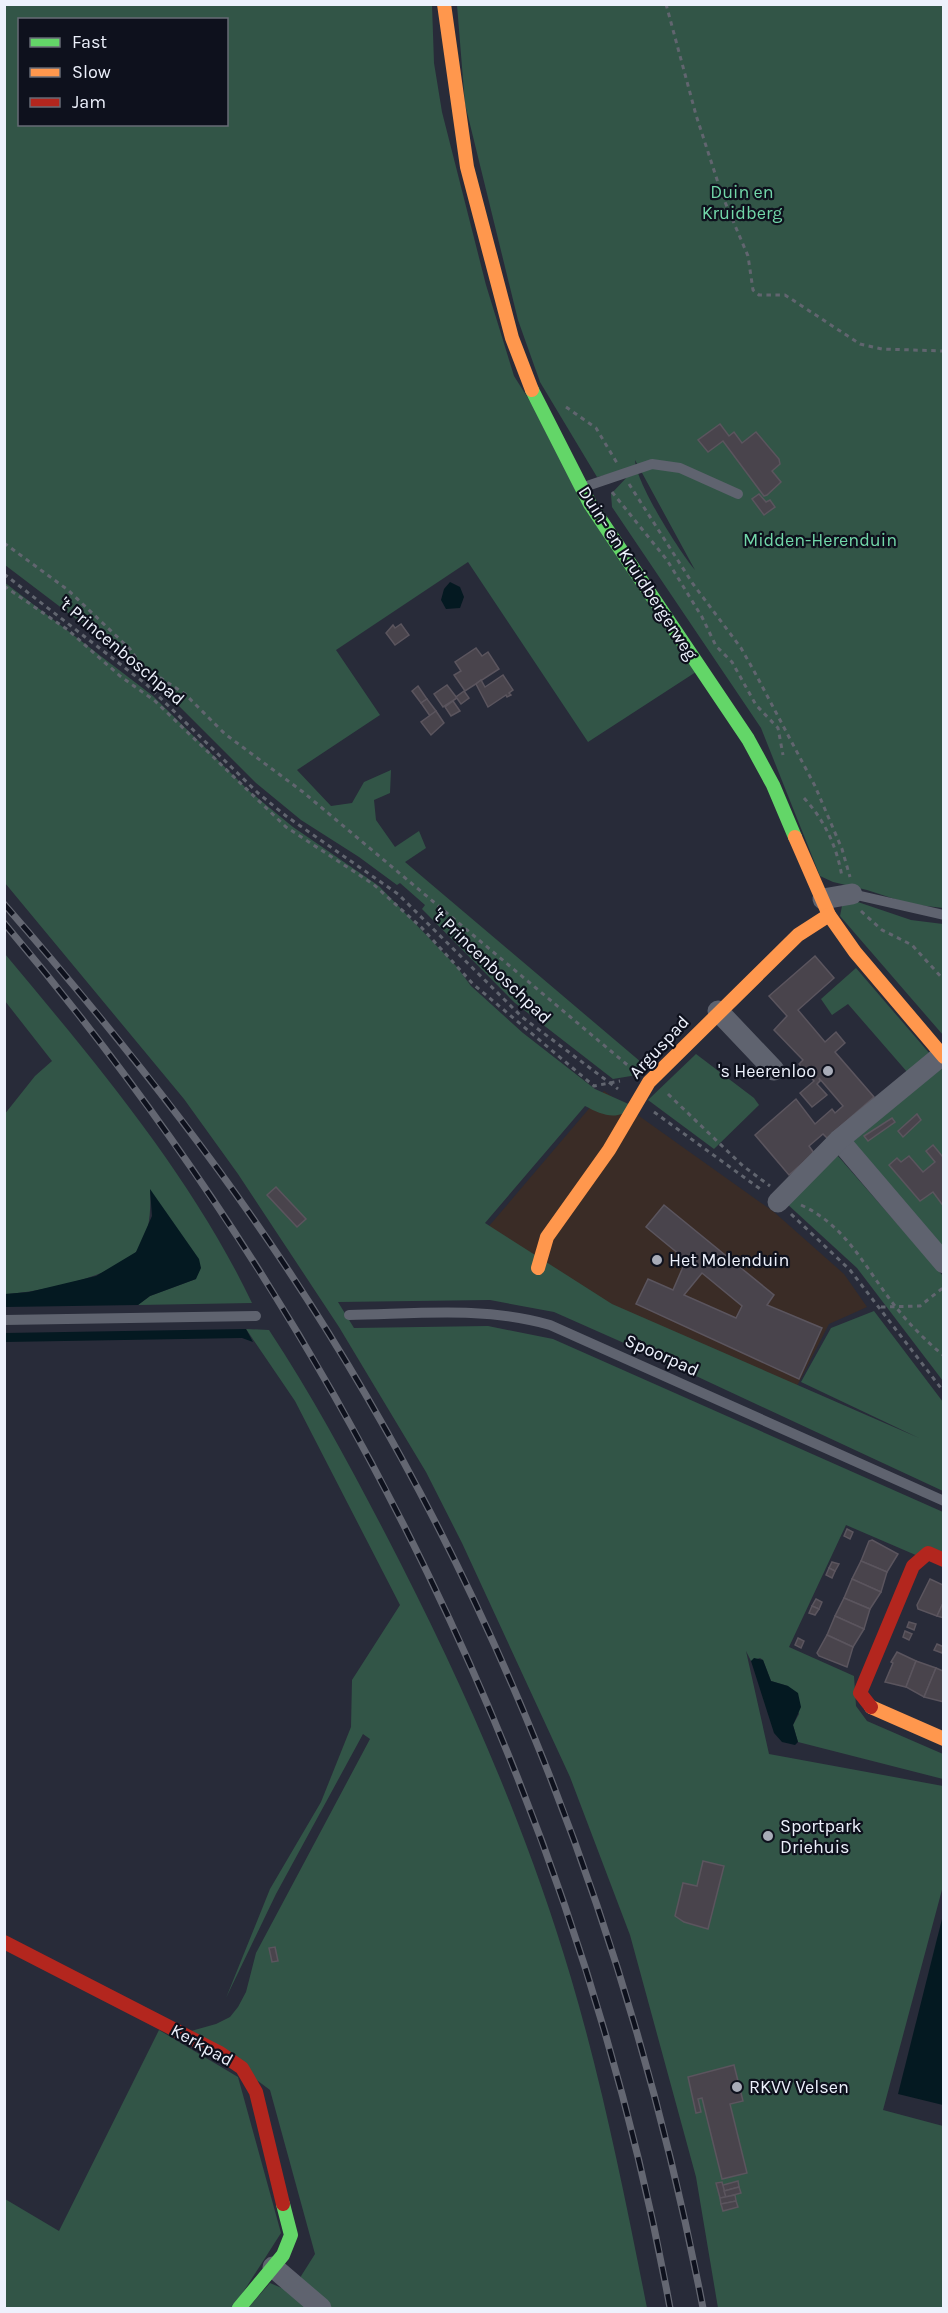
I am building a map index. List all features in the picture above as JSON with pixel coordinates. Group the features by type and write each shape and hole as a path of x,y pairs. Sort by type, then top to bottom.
{"street":[{"name":"Duin- en Kruidbergerweg","path":"444,4 445,26 467,167 512,338 526,379 590,504 748,739 773,785 826,907 855,952 943,1056 839,1140 782,1199"},
{"path":"826,907 852,894"},
{"name":"Arguspad","path":"538,1268 547,1237 609,1150 636,1100 649,1082 718,1011 826,907"},
{"path":"718,1011 774,1070"},
{"path":"839,1140 944,1263"},
{"path":"944,1560 928,1553 913,1566 860,1693 869,1706 944,1739"},
{"name":"Kerkpad","path":"4,1942 220,2053 242,2068 256,2092 291,2235 287,2250 239,2308"},
{"path":"273,2267 294,2288 321,2308"}],"lane":[{"path":"587,486 652,464 680,468 738,494"},
{"path":"852,894 944,915"},
{"name":"Spoorpad","path":"349,1315 481,1313 520,1317 558,1327 944,1501"},
{"path":"4,1320 256,1316"}],"path":[{"path":"666,4 690,93 722,195 748,256 753,290 759,295 785,295 861,344 882,349 944,351"},
{"path":"564,406 596,428 619,466"},
{"path":"624,476 668,546 754,671 819,795 847,863 852,894 862,912 882,930 912,945 944,980"},
{"path":"4,543 68,590 130,649 141,665 185,694 248,753 303,792 427,895 505,964 531,982 621,1061 671,1097 743,1166 782,1199 834,1225 869,1268 895,1306 944,1356"},
{"name":"'t Princenboschpad","path":"4,574 147,685 258,793 286,816 398,894 522,1017 610,1084 782,1199 881,1306 944,1392"},
{"path":"4,586 68,630 155,701 286,826 373,884 421,927 473,984 594,1086 621,1081"},
{"path":"881,1306 920,1306 944,1287"}],"shaded area":[{"name":"Het Molenduin","path":"604,1091 774,1212 844,1274 867,1307 829,1324 784,1411 472,1246"}],"green space":[{"path":"4,5 432,5 434,63 442,112 486,285 514,376 699,670 588,742 468,562 336,650 380,715 297,770 331,806 352,803 364,782 391,770 390,793 374,800 376,820 395,847 419,831 426,848 405,862 648,1068 637,1075 613,1079 515,1003 422,909 425,905 400,883 397,885 359,857 301,820 256,783 142,669 5,565"},
{"path":"457,5 943,5 943,908 910,904 833,882 820,876 761,728 612,507 611,494 628,476 624,471 597,477 540,382 518,320 465,104","holes":["635,460 695,570 669,533 650,500 637,471"]},
{"path":"4,582 153,696 249,791 293,827 379,886 457,967 471,986 523,1033 595,1089 633,1106 622,1114 610,1115 585,1106 485,1223 612,1304 919,1438 801,1382 831,1328 874,1311 943,1402 943,1491 554,1312 490,1300 338,1302 354,1328 488,1326 553,1339 943,1512 943,1554 918,1556 846,1525 789,1647 854,1676 856,1706 867,1721 943,1754 943,1779 798,1742 793,1725 799,1714 788,1686 771,1681 763,1660 760,1658 751,1661 746,1651 769,1754 943,1786 943,1886 883,2110 943,2126 943,2308 718,2308 696,2177 630,1935 570,1777 462,1543 426,1472 339,1327 238,1174 184,1099 5,883"},
{"path":"852,900 911,920 943,924 943,1035 840,916 842,906"},
{"path":"5,954 107,1078 171,1165 228,1256 252,1303 138,1305 150,1296 196,1279 150,1191 147,1231 141,1246 124,1261 74,1282 5,1294 4,1115 35,1076 52,1061 5,1001"},
{"path":"856,968 930,1054 908,1073 848,1004 832,1015 821,999"},
{"path":"696,1054 754,1098 759,1105 714,1149 648,1100"},
{"path":"941,1066 943,1069 943,1254 849,1145"},
{"path":"837,1155 943,1276 943,1381 857,1268 785,1202"},
{"path":"246,1329 269,1330 330,1430 439,1641 511,1807 553,1920 583,2019 613,2142 647,2308 248,2308 270,2283 291,2292 315,2254 270,2090 191,2031 216,2024 230,2017 246,1992 256,1953 370,1739 363,1734 276,1894 226,1998 270,1889 321,1802 351,1727 352,1680 400,1605 295,1401"},
{"path":"159,2030 238,2077 281,2233 233,2308 5,2308 5,2199 59,2231"}],"water":[{"path":"450,582 460,587 464,597 460,608 446,609 441,600 444,589"},
{"path":"150,1189 199,1259 201,1268 196,1279 150,1296 138,1305 5,1307 5,1294 29,1292 96,1276 136,1252 152,1216"},
{"path":"246,1329 253,1342 242,1338 5,1342 5,1333"},
{"path":"754,1658 763,1660 771,1681 788,1686 798,1693 801,1707 793,1725 798,1742 795,1745 782,1742 774,1733 751,1661"},
{"path":"943,1915 943,2105 898,2094"}],"building":[{"path":"720,424 729,436 734,432 742,443 756,432 779,459 780,464 772,471 781,482 767,495 764,496 723,441 708,452 698,440"},
{"path":"759,494 766,502 770,500 775,507 764,515 752,499"},
{"path":"401,624 409,635 395,645 386,633 393,625 395,628"},
{"path":"476,648 482,656 488,652 499,669 465,691 454,675 461,671 455,662"},
{"path":"503,675 513,690 509,693 511,695 507,697 506,695 488,707 476,684 481,680 485,687"},
{"path":"447,685 457,698 443,707 434,694"},
{"path":"418,686 427,699 421,703 412,691"},
{"path":"464,691 469,698 461,704 456,697"},
{"path":"427,699 436,711 430,716 421,703"},
{"path":"453,701 460,711 451,716 445,707"},
{"path":"436,711 444,723 431,735 421,722"},
{"name":"'s Heerenloo","path":"815,956 834,978 798,1010 825,1042 836,1032 845,1043 835,1052 874,1097 827,1138 823,1134 809,1146 814,1153 789,1175 755,1135 796,1099 815,1124 832,1109 835,1113 843,1106 819,1078 820,1081 817,1084 827,1095 812,1107 800,1093 814,1081 799,1064 803,1060 774,1030 787,1016 769,996"},
{"path":"917,1114 921,1120 903,1137 898,1131"},
{"path":"892,1118 895,1122 868,1141 864,1136"},
{"path":"933,1145 942,1156 944,1154 944,1207 933,1192 920,1201 889,1165 897,1158 901,1162 909,1156 923,1172 935,1162 926,1151"},
{"path":"276,1187 306,1219 297,1227 267,1195"},
{"path":"664,1205 774,1295 767,1305 822,1328 799,1379 636,1304 648,1279 673,1290 686,1260 646,1227","holes":["702,1273 742,1306 736,1318 684,1295"]},
{"path":"847,1529 853,1532 850,1539 844,1536"},
{"path":"872,1540 898,1554 887,1572 861,1561 869,1541"},
{"path":"861,1561 887,1572 881,1592 852,1579"},
{"path":"832,1562 839,1564 835,1571 829,1568"},
{"path":"829,1568 835,1571 832,1578 826,1575"},
{"path":"852,1579 881,1592 870,1609 844,1598"},
{"path":"930,1579 943,1585 944,1588 944,1601 937,1616 918,1609 917,1605"},
{"path":"844,1598 870,1609 864,1629 835,1616"},
{"path":"816,1599 822,1602 819,1609 812,1606"},
{"path":"944,1601 944,1618 937,1616"},
{"path":"812,1606 819,1609 815,1615 809,1613"},
{"path":"835,1616 864,1629 853,1647 827,1635"},
{"path":"909,1622 916,1624 914,1630 907,1627"},
{"path":"905,1631 912,1634 909,1640 903,1637"},
{"path":"827,1635 853,1647 847,1667 819,1656 817,1653"},
{"path":"798,1638 804,1641 801,1648 795,1645"},
{"path":"937,1644 944,1647 942,1653 934,1650"},
{"path":"897,1652 916,1661 906,1687 885,1682 893,1663 891,1662"},
{"path":"916,1661 936,1668 924,1697 906,1687"},
{"path":"936,1668 943,1671 944,1702 924,1697"},
{"path":"703,1861 724,1866 708,1929 684,1922 675,1916 683,1883 697,1886"},
{"path":"275,1947 278,1961 272,1962 269,1948"},
{"path":"734,2065 743,2101 730,2104 747,2173 722,2179 702,2098 698,2099 701,2112 696,2113 688,2077"},
{"path":"738,2181 739,2187 724,2191 723,2185"},
{"path":"722,2182 726,2197 720,2198 716,2183"},
{"path":"739,2187 741,2193 726,2197 724,2191"},
{"path":"735,2195 736,2201 721,2204 720,2198"},
{"path":"736,2201 738,2207 723,2211 721,2204"}],"railway":[{"path":"4,904 132,1057 194,1136 252,1217 334,1342 408,1470 475,1603 535,1739 587,1878 633,2019 671,2163 703,2308"},
{"path":"4,923 125,1075 236,1234 337,1401 427,1573 506,1750 574,1932 628,2119 670,2308"}],"traffic: fast":[{"path":"532,390 590,504 748,739 773,785 795,837"},
{"path":"239,2308 283,2255 291,2235 283,2204"}],"traffic: slow":[{"path":"444,4 467,167 512,338 532,390"},
{"path":"795,837 829,915 855,952 944,1057"},
{"path":"538,1268 547,1237 609,1150 649,1082 798,935 829,915"},
{"path":"871,1707 944,1739"}],"traffic: jam":[{"path":"871,1707 860,1693 913,1566 928,1553 944,1560"},
{"path":"4,1942 220,2053 242,2068 256,2092 283,2204"}],"place":[{"name":"'s Heerenloo","path":"828,1071"},
{"name":"Het Molenduin","path":"657,1260"},
{"name":"Sportpark Driehuis","path":"768,1836"},
{"name":"RKVV Velsen","path":"737,2087"}],"park label":[{"name":"Duin en Kruidberg","path":"742,202"},
{"name":"Midden-Herenduin","path":"820,540"}]}
